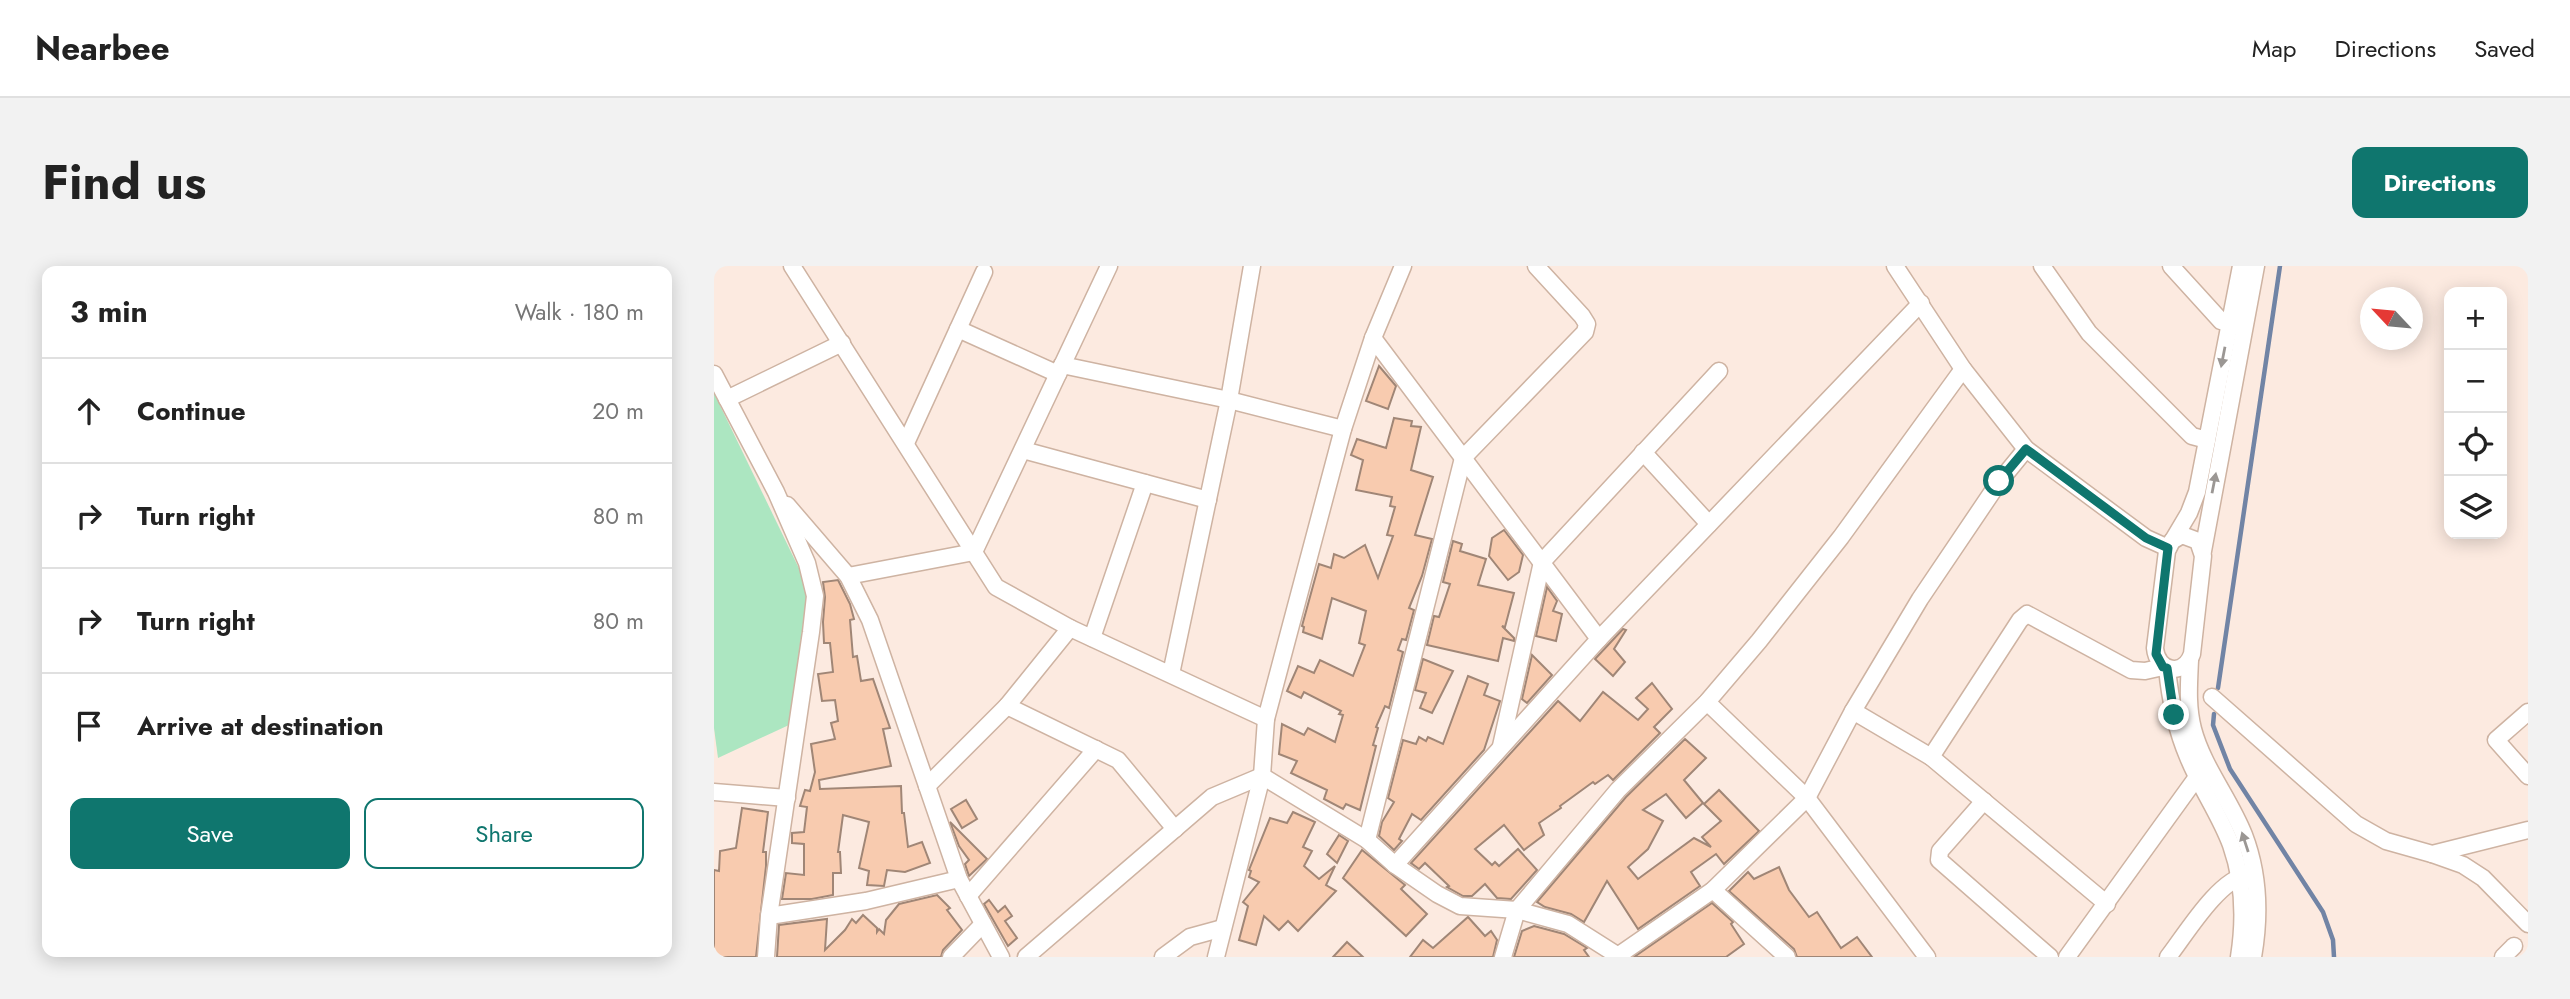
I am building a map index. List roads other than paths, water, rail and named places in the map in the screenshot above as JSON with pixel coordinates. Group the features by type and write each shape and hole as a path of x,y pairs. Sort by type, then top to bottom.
{"street":[{"path":"793,266 996,587 1070,628 1266,719"},
{"path":"974,552 1110,266"},
{"path":"1171,674 1229,400 1252,266"},
{"path":"1216,957 1262,776 1266,719 1343,429 1373,338 1403,266"},
{"path":"1367,840 1463,458 1585,332 1587,324 1582,316 1536,266"},
{"path":"1895,266 1963,369 2026,449 2146,538 2170,544"},
{"path":"2042,266 2089,333 2192,436 2207,440"},
{"path":"2171,266 2215,316 2237,326"},
{"path":"2204,774 2189,706 2190,660 2203,551 2237,326 2241,266"},
{"path":"2253,957 2258,931 2247,875 2244,835 2204,774 2188,758 2174,715 2165,667 2157,660 2155,648 2170,544 2185,520 2197,492 2207,440 2256,266"},
{"path":"905,443 984,272"},
{"path":"1395,865 1599,639 1921,303"},
{"path":"958,329 1060,370 1229,400 1343,429"},
{"path":"1373,338 1599,639"},
{"path":"727,399 842,343"},
{"path":"1503,957 1517,910 1618,790 1707,702 1759,641 1841,537 1963,369"},
{"path":"1500,748 1542,562 1719,371"},
{"path":"714,374 776,492 807,563 815,596 769,916 766,957"},
{"path":"1262,776 1367,840 1395,865 1437,894 1460,906 1517,910 1568,924 1618,956 1713,890 1807,797 1853,711 1920,599 1999,481 2026,449"},
{"path":"1023,450 1208,500"},
{"path":"1643,452 1709,524"},
{"path":"1092,638 1145,483"},
{"path":"776,492 848,576 870,620 959,878 1001,957"},
{"path":"2170,544 2182,535 2188,535 2198,541 2203,551"},
{"path":"848,576 974,552"},
{"path":"1931,757 2020,620 2027,614 2131,670 2182,667 2190,660"},
{"path":"927,786 1007,706 1070,628"},
{"path":"2212,697 2356,824 2386,841 2463,865 2483,878 2528,924"},
{"path":"1707,702 1807,797 1927,957"},
{"path":"1007,706 1118,760 1175,828"},
{"path":"1853,711 1931,757 2107,904"},
{"path":"2528,712 2496,740 2528,776"},
{"path":"968,896 1096,749"},
{"path":"2067,957 2204,774"},
{"path":"1026,957 1212,797 1262,776"},
{"path":"714,792 787,798"},
{"path":"1984,801 1940,851 1939,860 2050,957"},
{"path":"2432,854 2528,830"},
{"path":"2168,957 2221,889 2247,875"},
{"path":"2239,957 2247,875"},
{"path":"769,916 866,901 959,878"},
{"path":"1713,890 1787,957"},
{"path":"951,957 983,924"},
{"path":"1163,957 1190,937 1223,928"}],"waterway":[{"path":"2218,688 2280,266"},
{"path":"2214,714 2213,725 2230,769 2323,912 2333,940 2334,957"}]}
